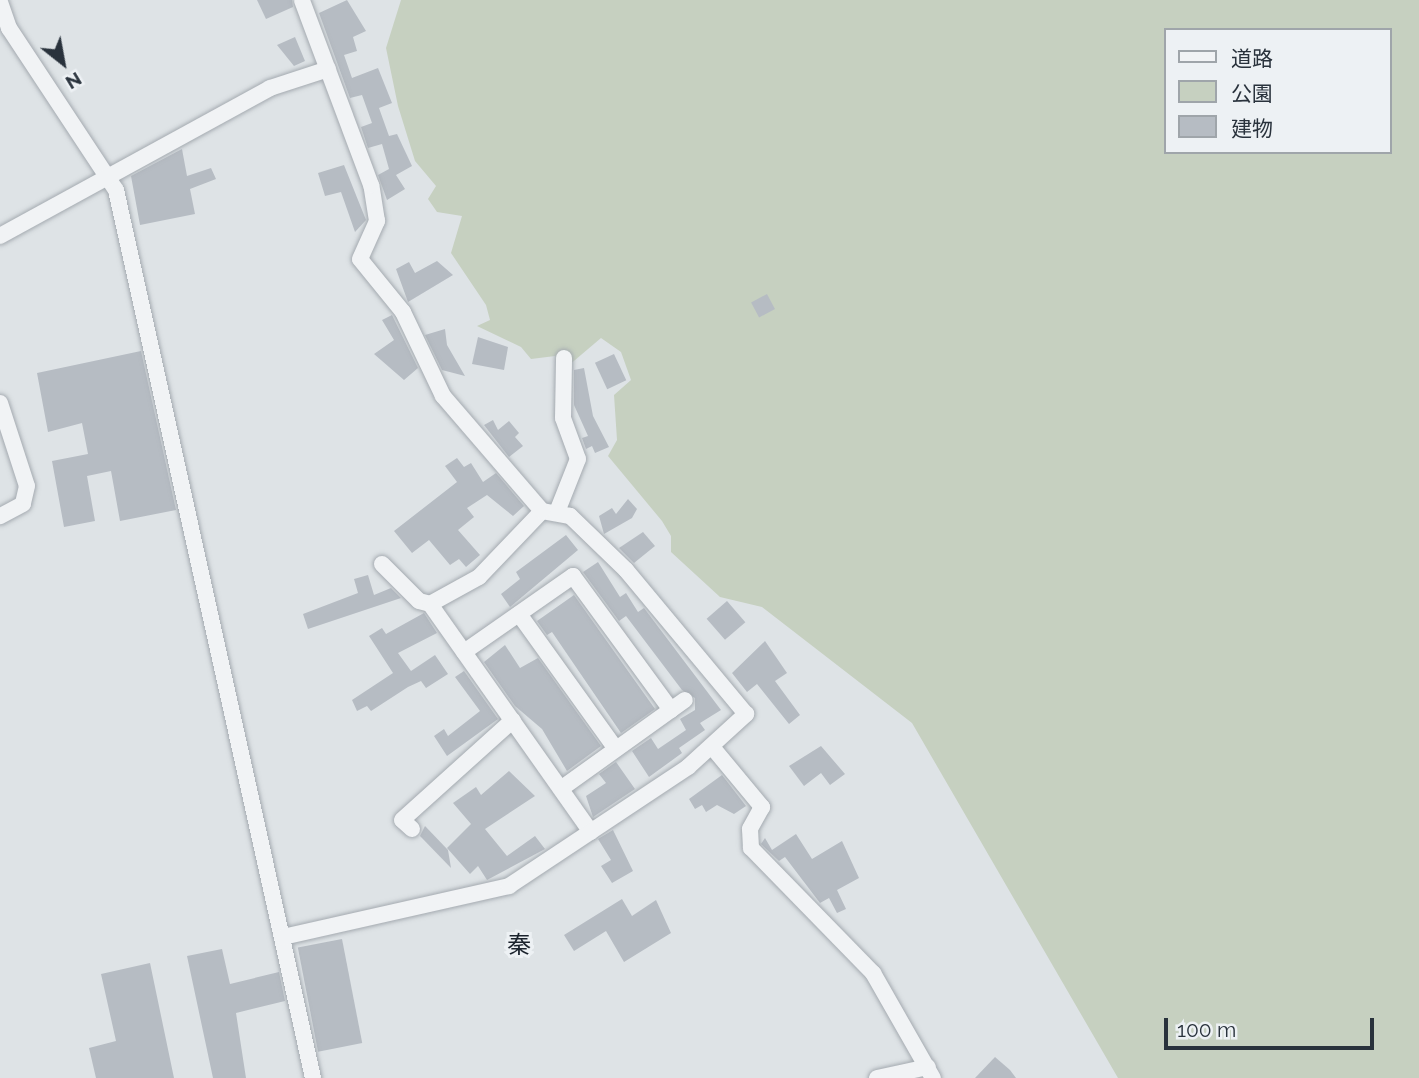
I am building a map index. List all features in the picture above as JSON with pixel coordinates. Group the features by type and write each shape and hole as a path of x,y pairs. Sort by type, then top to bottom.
{"street":[{"path":"283,937 485,895 591,832 713,748 746,714 626,570 585,528 550,512 443,396 405,316 360,259 377,221 375,204 302,0"},
{"path":"0,2 9,28 109,174 313,1078"},
{"path":"0,236 270,88 328,69"},
{"path":"430,604 479,577 550,512 579,459 563,418 564,358"},
{"path":"0,403 27,486 23,504 0,516"},
{"path":"382,564 419,601 430,604 591,832"},
{"path":"464,652 573,576 671,710"},
{"path":"519,614 616,749"},
{"path":"562,789 685,700"},
{"path":"412,829 402,820 513,720"},
{"path":"713,748 762,807 750,829 751,848 873,973 930,1072 877,1078"}],"green space":[{"path":"401,0 1419,0 1419,1078 1118,1078 912,723 762,607 720,597 671,552 671,536 662,521 608,456 617,440 614,395 631,380 621,352 601,338 568,366 555,356 531,359 521,347 477,326 490,320 486,305 451,253 462,216 437,212 428,199 436,186 415,161 398,106 386,48"}],"building":[{"path":"257,0 292,0 293,7 266,19"},
{"path":"347,0 366,31 353,37 357,51 344,55 352,78 378,68 392,103 379,108 389,136 397,134 412,166 396,175 405,189 387,200 378,175 389,169 382,144 368,148 361,127 372,123 362,95 350,98 319,13"},
{"path":"295,37 305,61 294,66 277,45"},
{"path":"182,149 187,176 211,168 216,179 190,189 195,214 140,225 131,176"},
{"path":"344,165 366,220 355,232 341,192 325,196 318,173"},
{"path":"437,261 453,275 408,302 396,269 409,262 415,273"},
{"path":"767,294 775,309 759,317 751,302"},
{"path":"392,315 418,368 404,380 374,354 394,340 382,320"},
{"path":"445,329 447,345 465,376 442,370 425,335"},
{"path":"478,337 508,347 504,370 472,364"},
{"path":"141,351 176,510 120,521 111,471 87,476 95,521 64,527 52,461 88,454 82,423 48,432 37,373"},
{"path":"614,354 626,380 607,389 595,363"},
{"path":"584,368 593,416 609,447 595,453 592,446 586,449 582,438 588,436 574,405 574,370"},
{"path":"493,420 498,430 509,421 519,433 515,437 523,446 509,457 484,425"},
{"path":"457,458 464,467 471,463 483,482 496,473 524,506 513,516 487,495 467,508 474,517 458,530 480,555 466,567 459,559 450,565 429,540 412,553 394,531 457,482 445,466"},
{"path":"628,499 637,509 632,518 604,534 599,516 612,508 616,514"},
{"path":"643,532 655,546 634,563 619,548"},
{"path":"566,535 578,550 510,607 501,594 520,579 516,572"},
{"path":"598,562 620,597 626,593 638,612 644,608 721,710 700,723 705,730 679,748 682,753 649,777 632,751 651,738 658,749 686,730 680,719 695,710 695,698 682,690 626,616 619,621 583,572"},
{"path":"368,575 374,595 391,588 401,598 308,629 303,614 358,593 354,579"},
{"path":"574,595 655,709 621,733 552,632 547,635 537,621"},
{"path":"727,601 745,622 725,640 707,619"},
{"path":"424,613 437,633 398,653 411,671 435,655 448,674 426,688 421,681 408,687 371,711 367,706 357,711 352,700 393,673 369,636 382,628 386,634"},
{"path":"765,641 787,673 775,681 800,715 789,724 757,684 747,692 732,673"},
{"path":"505,645 520,668 538,658 601,746 567,771 542,729 515,706 484,662"},
{"path":"464,671 498,719 447,756 434,736 444,729 448,736 480,711 455,677"},
{"path":"821,746 845,774 830,785 821,773 804,786 789,766"},
{"path":"616,762 635,789 593,817 586,796 606,783 599,774"},
{"path":"509,771 535,796 485,829 507,856 535,836 545,849 487,880 478,866 470,874 447,848 471,824 453,803 476,787 481,795"},
{"path":"722,775 746,806 734,814 717,805 706,812 702,805 695,809 689,799"},
{"path":"425,826 448,850 451,868 420,836"},
{"path":"613,830 633,871 612,883 601,866 611,860 598,839"},
{"path":"796,834 812,859 842,841 859,878 837,890 846,909 837,913 829,898 820,903 785,857 779,861 761,844 765,838 772,850"},
{"path":"622,899 632,916 656,900 671,933 624,962 606,931 574,951 564,935"},
{"path":"342,939 362,1043 318,1052 298,948"},
{"path":"222,949 230,984 279,972 285,1001 236,1013 246,1078 213,1078 187,956"},
{"path":"150,963 174,1078 96,1078 89,1048 116,1041 101,974"},
{"path":"995,1057 1010,1070 1016,1078 975,1078"}],"district":[{"name":"秦","path":"519,945"}]}
